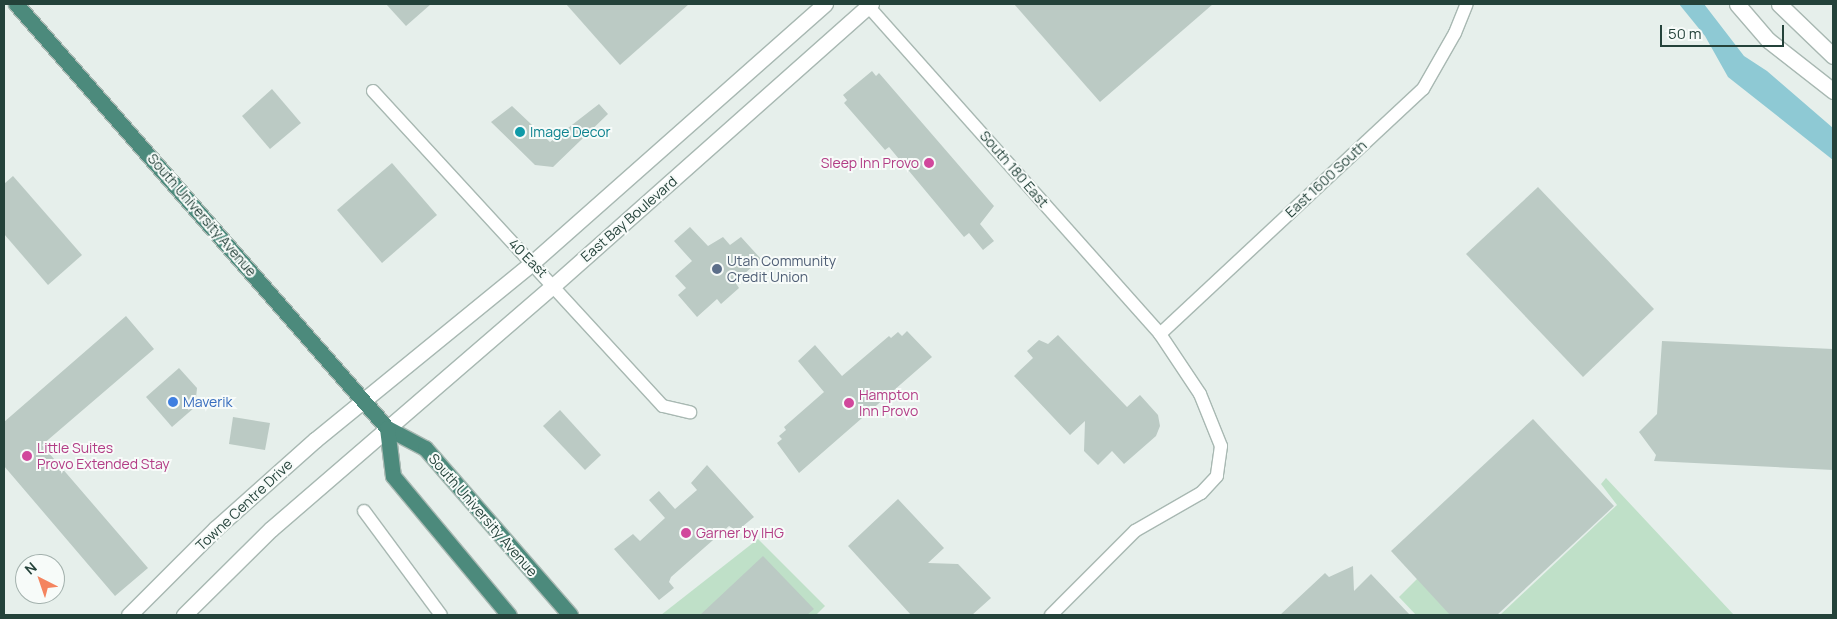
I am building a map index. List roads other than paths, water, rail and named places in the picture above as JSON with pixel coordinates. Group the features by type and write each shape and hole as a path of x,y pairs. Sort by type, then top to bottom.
{"highway":[{"name":"South University Avenue","path":"16,4 387,428 425,448 570,615"},
{"path":"387,428 393,476 509,615"}],"street":[{"path":"365,402 534,262 824,4"},
{"name":"South 180 East","path":"869,4 1160,334 1200,394 1210,414 1221,446 1217,476 1201,493 1135,531 1051,615"},
{"name":"East Bay Boulevard","path":"387,428 554,285 869,4"},
{"name":"East 1600 South","path":"1160,334 1423,89 1455,34 1467,4"},
{"path":"1737,4 1768,40 1833,91"},
{"path":"1779,4 1833,56"},
{"name":"40 East","path":"374,91 490,219 534,262 663,406 690,412"},
{"name":"Towne Centre Drive","path":"129,615 214,529 315,440 365,402"},
{"path":"184,615 271,529 387,428"},
{"path":"364,511 441,615"}],"water":[{"path":"1679,4 1704,4 1744,56 1767,71 1833,128 1833,160 1728,77 1705,36"}],"place":[{"name":"Image Decor","path":"520,132"},
{"name":"Sleep Inn Provo","path":"929,163"},
{"name":"Utah Community Credit Union","path":"717,269"},
{"name":"Maverik","path":"173,402"},
{"name":"Hampton Inn Provo","path":"849,403"},
{"name":"Little Suites Provo Extended Stay","path":"27,456"},
{"name":"Garner by IHG","path":"686,533"}]}
